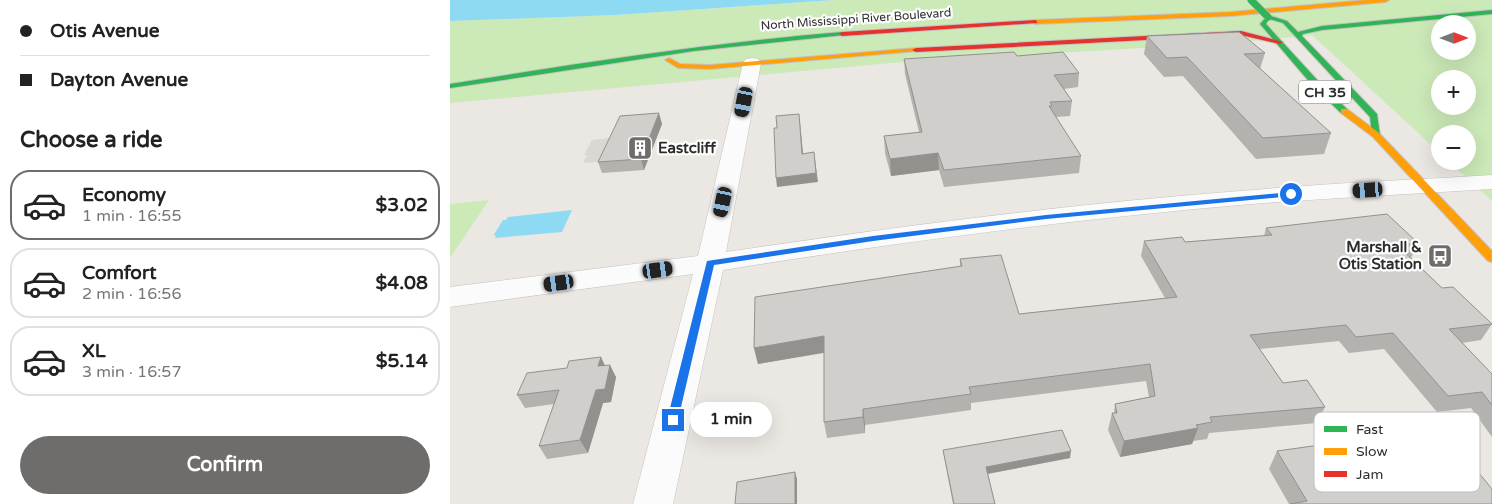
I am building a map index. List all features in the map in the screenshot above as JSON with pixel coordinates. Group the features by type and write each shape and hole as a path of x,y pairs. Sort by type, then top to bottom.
{"street":[{"name":"CH 35","path":"1251,0 1280,42 1316,84 1348,115 1376,135 1492,258"},
{"name":"North Mississippi River Boulevard","path":"450,86 663,53 773,39 874,30 1231,14 1386,0"},
{"path":"1298,37 1301,32 1322,28 1492,12"},
{"name":"CH 35","path":"1266,20 1285,22 1374,116 1376,135"},
{"path":"663,53 672,63 687,67 957,48 1241,33 1260,27 1266,20"},
{"path":"1285,22 1322,28"},
{"path":"1241,33 1280,42"},
{"path":"653,504 710,263 752,63"},
{"path":"450,297 710,263 873,238 1056,216 1252,197 1492,182"}],"green space":[{"path":"833,0 1492,0 1492,201 1458,170 1476,170 1476,125 1431,125 1431,145 1312,35 1241,42 891,63 450,103 450,21 616,15"},
{"path":"489,200 450,258 450,204"}],"shaded area":[{"path":"631,136 621,160 583,163 587,155 584,155 592,140"}],"water":[{"path":"450,0 833,0 616,15 450,21"},
{"path":"572,210 562,232 495,238 496,235 493,236 503,220 506,220 508,217"}],"building":[{"path":"1239,32 1265,53 1244,54 1331,133 1263,138 1187,57 1167,58 1147,36"},
{"path":"1014,52 1017,56 1063,52 1079,73 1054,75 1072,101 1050,102 1052,106 1049,106 1081,156 944,170 938,153 890,159 884,136 922,132 904,59"},
{"path":"659,113 641,159 598,162 620,116"},
{"path":"799,114 802,154 814,152 816,173 776,178 774,128 777,128 776,116"},
{"path":"1387,214 1418,243 1397,245 1442,288 1453,287 1492,324 1449,329 1492,374 1492,405 1482,392 1448,396 1393,333 1356,337 1346,325 1250,335 1283,383 1307,380 1325,407 1210,417 1212,422 1196,425 1198,428 1124,441 1112,413 1117,413 1115,404 1155,396 1150,364 969,387 971,394 863,409 863,417 824,422 824,336 754,348 755,297 962,266 960,259 1001,255 1019,314 1177,297 1144,241 1182,237 1185,242 1272,235 1266,228"},
{"path":"601,357 598,366 610,365 605,389 596,390 580,440 539,446 559,390 517,395 527,373 567,368 569,361"},
{"path":"1062,430 1071,451 986,467 995,504 954,504 943,450"},
{"path":"1314,446 1314,492 1480,492 1480,474 1492,489 1492,504 1290,504 1307,501 1277,451"},
{"path":"795,472 795,504 735,504 737,482"}],"traffic: fast":[{"path":"1251,0 1268,17"},
{"path":"1298,37 1301,32 1322,28 1492,12"},
{"path":"1344,111 1316,84 1263,24 1268,17 1285,22 1374,116 1376,135"},
{"path":"450,86 694,49 842,34"}],"traffic: slow":[{"path":"1035,22 1231,14 1386,0"},
{"path":"669,60 678,66 710,67 916,50"},
{"path":"1344,111 1376,135 1492,258"}],"traffic: jam":[{"path":"842,34 1035,22"},
{"path":"916,50 1241,33 1280,42"}],"place":[{"name":"Eastcliff","path":"640,148"},
{"name":"Marshall & Otis Station","path":"1440,256"}],"route":[{"path":"673,420 710,263 873,238 1046,217 1291,194"}]}
